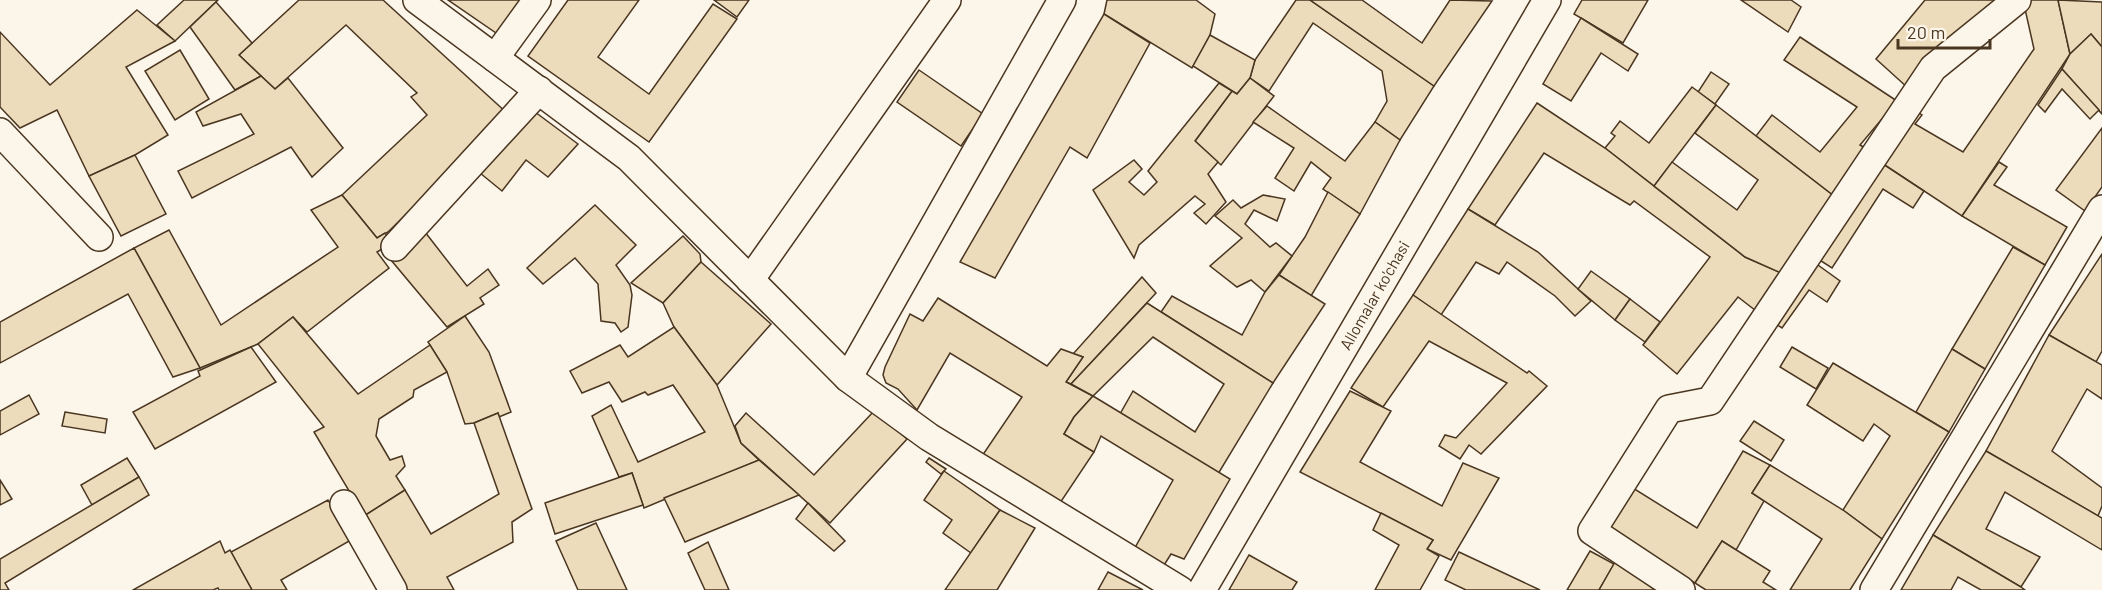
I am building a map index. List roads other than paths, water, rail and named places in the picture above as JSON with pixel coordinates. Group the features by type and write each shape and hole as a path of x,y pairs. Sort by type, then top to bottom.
{"street":[{"path":"417,0 629,158 848,378 929,436 1179,590"},
{"path":"495,58 537,0"},
{"path":"750,280 947,0"},
{"path":"848,378 1062,0"},
{"name":"Allomalar ko'chasi","path":"1202,590 1547,0"},
{"path":"1682,590 1592,531 1669,409 1710,401 1934,68 2018,0"},
{"path":"395,247 539,90"},
{"path":"0,132 99,237"},
{"path":"1874,590 2102,209"},
{"path":"344,504 393,590"}]}
